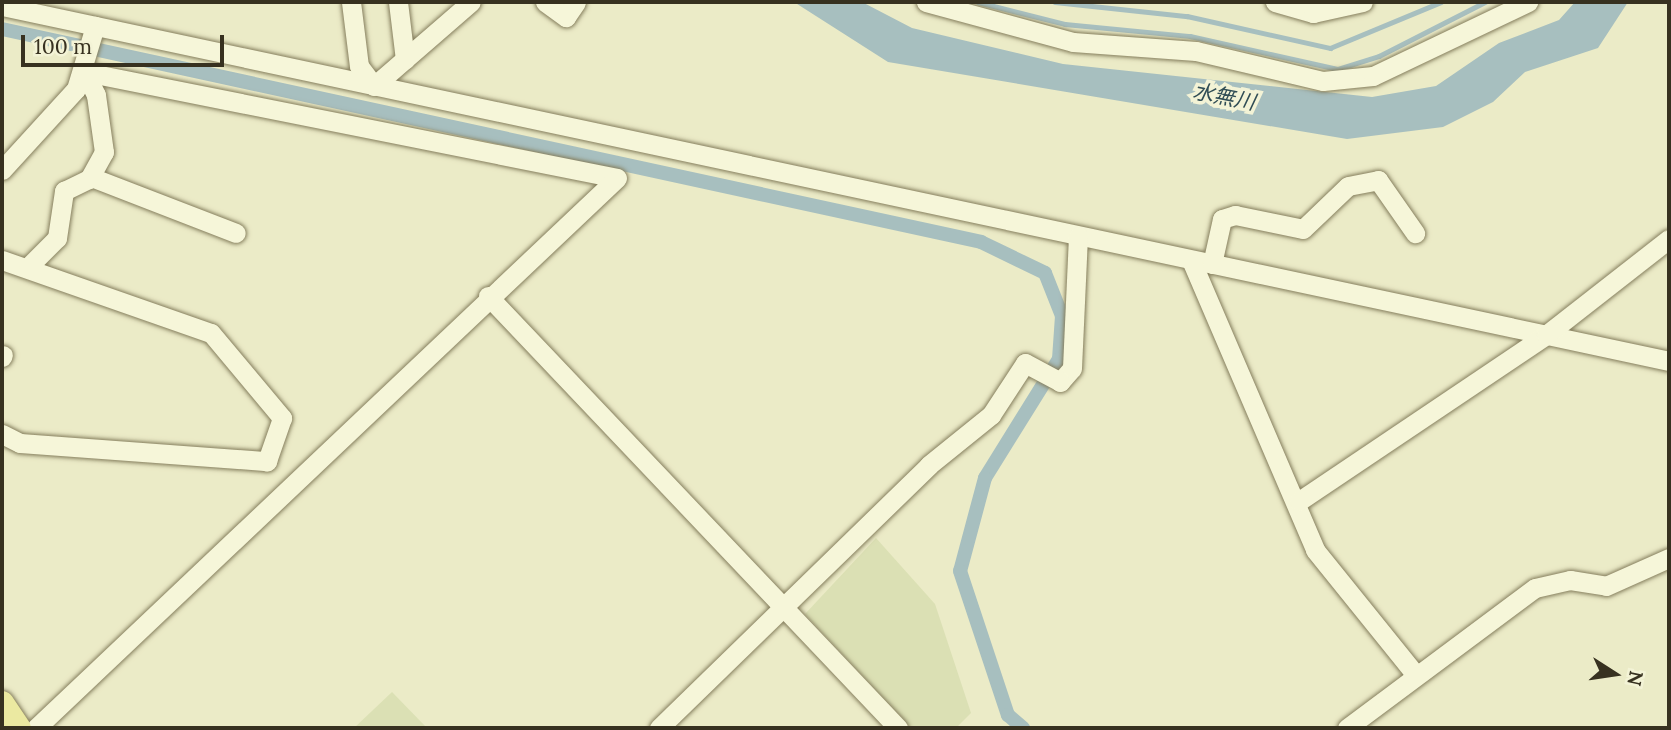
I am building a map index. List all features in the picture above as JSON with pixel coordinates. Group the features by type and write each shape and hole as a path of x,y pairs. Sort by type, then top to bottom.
{"main road":[{"path":"2,703 19,728"}],"street":[{"path":"351,2 359,66 374,86"},
{"path":"398,2 405,60"},
{"path":"374,86 471,2"},
{"path":"545,2 566,17 576,2"},
{"path":"926,2 1073,42 1196,51 1323,81 1373,76 1528,2"},
{"path":"1275,2 1312,13 1363,2"},
{"path":"2,6 1669,362"},
{"path":"2,170 86,72 95,26"},
{"path":"28,267 57,237 64,191 91,177 104,152 96,95 86,72"},
{"path":"36,728 488,296 617,178 86,72"},
{"path":"91,177 236,233"},
{"path":"1212,264 1222,219 1235,215 1303,229 1348,186 1378,180 1415,233"},
{"path":"659,728 929,465 991,415 1025,363 1060,382 1072,368 1077,339 1078,236"},
{"path":"1299,501 1546,335 1669,239"},
{"path":"2,260 211,333 282,418 267,461 281,493"},
{"path":"1191,260 1299,501 1315,550 1415,674"},
{"path":"488,296 898,728"},
{"path":"2,434 20,443 267,461"},
{"path":"1347,728 1415,674 1535,588 1570,580 1606,586 1669,558"}],"green space":[{"path":"876,538 935,604 971,713 956,728 911,728 805,614"},
{"path":"392,692 427,728 354,728"}],"water":[{"name":"水無川","path":"794,2 862,2 912,28 1063,64 1372,97 1436,86 1499,43 1559,20 1575,2 1628,2 1598,48 1525,72 1493,102 1443,127 1347,139 888,62"}],"waterway":[{"path":"978,2 1065,24 1190,36 1338,69 1379,56 1485,2"},
{"path":"1055,2 1187,16 1330,48 1441,2"},
{"path":"2,29 981,242 1045,273 1062,316 1059,359 985,478 960,571 1008,715 1023,728"}]}
